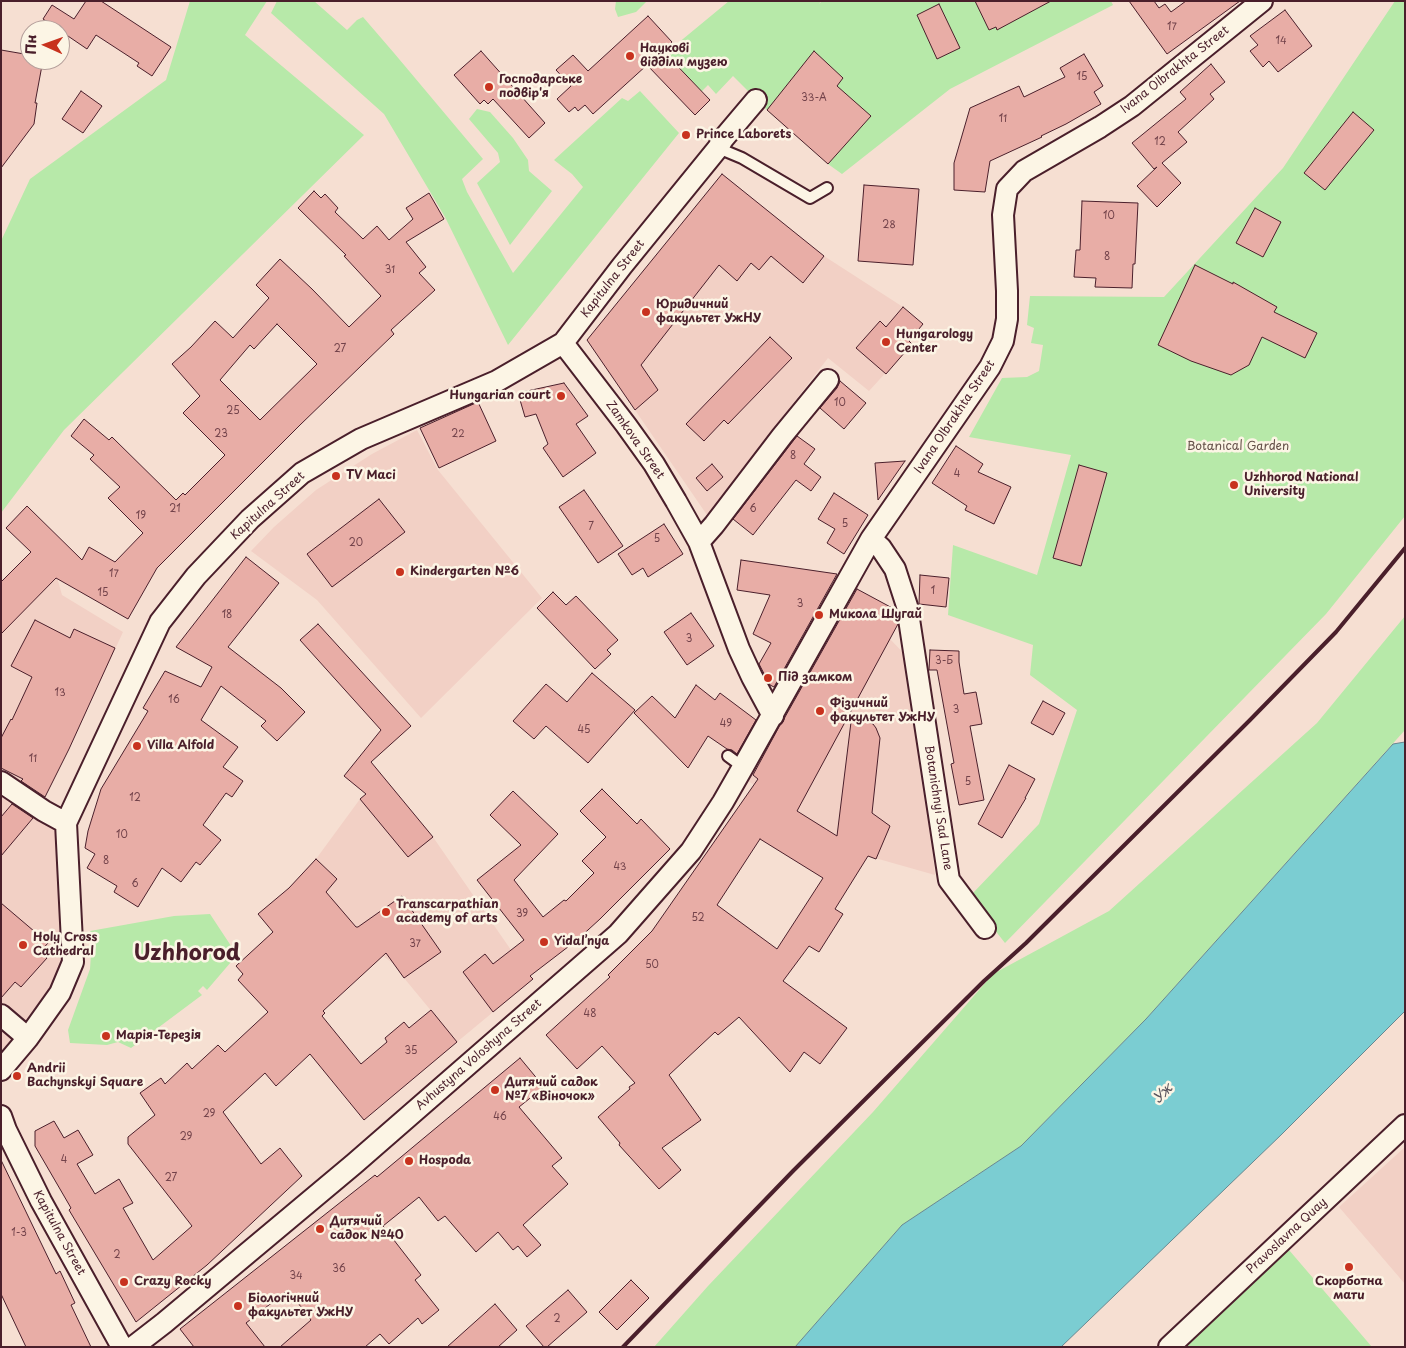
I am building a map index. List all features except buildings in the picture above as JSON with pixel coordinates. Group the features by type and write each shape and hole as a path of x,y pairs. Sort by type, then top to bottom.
{"street":[{"name":"Ivana Olbrakhta Street","path":"773,716 871,539 990,368 1003,341 1007,319 1003,215 1007,189 1024,171 1132,106 1262,1"},
{"name":"Kapitulna Street","path":"1,1070 28,1038 60,993 73,962 66,823 160,622 196,576 250,519 302,473 361,439 497,381 563,344 622,266 756,100"},
{"name":"Zamkova Street","path":"563,344 600,390 654,464 676,501 699,542 739,649 773,716"},
{"path":"699,542 714,526 782,436 828,380"},
{"name":"Botanichnyi Sad Lane","path":"871,539 881,548 895,569 907,606 949,880 985,928"},
{"name":"Avhustyna Voloshyna Street","path":"133,1347 354,1164 618,934 691,851 723,802 736,762 773,716"},
{"path":"1,782 44,812 66,823"},
{"path":"1,1015 28,1038"},
{"name":"Kapitulna Street","path":"1,1116 41,1201 122,1347"},
{"name":"Pravoslavna Quay","path":"1169,1347 1405,1125"}],"lane":[{"path":"721,144 810,198 827,188"}],"shaded area":[{"path":"722,174 824,256 903,307 909,341 912,344 869,391 828,358 707,515 587,340","holes":["712,465 723,477 707,491 696,478"]},
{"name":"Kindergarten №6","path":"417,430 438,470 542,598 421,718 317,600 251,551 274,527 316,490 372,454"},
{"path":"31,552 57,577 62,595 123,632 42,803 1,777 1,582"},
{"path":"840,612 890,639 912,662 935,875 868,856 748,781"},
{"name":"Transcarpathian academy of arts","path":"385,779 433,837 533,979 457,1042 394,964 383,956 357,926 308,934 277,898 316,859 360,799"},
{"path":"1,791 58,824 66,915 61,973 31,1022 1,1051"},
{"path":"1405,1147 1405,1284 1339,1207"},
{"name":"Біологічний факультет УжНУ","path":"266,1262 311,1320 294,1335 304,1347 194,1347 180,1330"}],"green space":[{"path":"190,1 267,1 245,35 364,135 64,430 1,513 1,241 30,179 166,80"},
{"path":"277,1 314,1 347,30 363,17 483,159 462,179 467,192 513,273 583,187 572,174 554,160 622,98 628,101 640,91 679,133 508,345 445,217 384,114 271,13"},
{"path":"616,1 647,1 636,12 618,17 615,9"},
{"path":"729,1 821,1 819,4 822,1 1111,1 1113,5 950,89 842,174 767,110 733,76 716,94 708,85 701,92 666,53"},
{"name":"Botanical Garden","path":"1395,1 1405,1 1405,516 1326,614 1005,943 990,924 973,893 1039,824 1077,710 1030,675 1033,645 948,615 953,545 1037,575 1071,455 969,437 1002,378 1027,377 1039,371 1043,345 1031,343 1034,328 1027,325 1030,296 1164,297 1283,168"},
{"path":"477,109 490,112 513,138 528,160 529,171 552,191 510,245 477,183 500,162 498,153 469,119"},
{"path":"1405,616 1405,730 1146,1019 1021,1146 902,1225 795,1347 654,1347 708,1286 873,1112 993,974 1109,911 1317,723"},
{"path":"210,914 237,955 207,990 203,986 198,991 202,995 131,1048 118,1042 107,1045 70,1043 68,1030 90,969 90,931 174,916"},
{"path":"1289,1250 1372,1347 1186,1347"}],"water":[{"name":"Уж","path":"1405,742 1405,1011 1282,1134 1061,1347 795,1347 902,1225 1021,1146 1146,1019 1393,744"}],"railway":[{"path":"623,1347 793,1171 1250,720 1336,632 1405,548"}],"place":[{"name":"Наукові відділи музею","path":"630,56"},
{"name":"Господарське подвір'я","path":"489,87"},
{"name":"Prince Laborets","path":"686,135"},
{"name":"Юридичний факультет УжНУ","path":"646,312"},
{"name":"Hungarology Center","path":"886,342"},
{"name":"Hungarian court","path":"561,396"},
{"name":"TV Maci","path":"336,476"},
{"name":"Uzhhorod National University","path":"1234,485"},
{"name":"Kindergarten №6","path":"400,572"},
{"name":"Микола Шугай","path":"819,615"},
{"name":"Під замком","path":"768,678"},
{"name":"Фізичний факультет УжНУ","path":"820,711"},
{"name":"Villa Alfold","path":"137,746"},
{"name":"Transcarpathian academy of arts","path":"386,912"},
{"name":"Yidal’nya","path":"544,942"},
{"name":"Holy Cross Cathedral","path":"23,945"},
{"name":"Марія-Терезія","path":"106,1036"},
{"name":"Andrii Bachynskyi Square","path":"17,1076"},
{"name":"Дитячий садок №7 «Віночок»","path":"495,1090"},
{"name":"Hospoda","path":"409,1161"},
{"name":"Дитячий садок №40","path":"320,1229"},
{"name":"Скорботна мати","path":"1349,1267"},
{"name":"Crazy Rocky","path":"124,1282"},
{"name":"Біологічний факультет УжНУ","path":"238,1306"}],"district":[{"name":"Uzhhorod","path":"187,954"}]}
